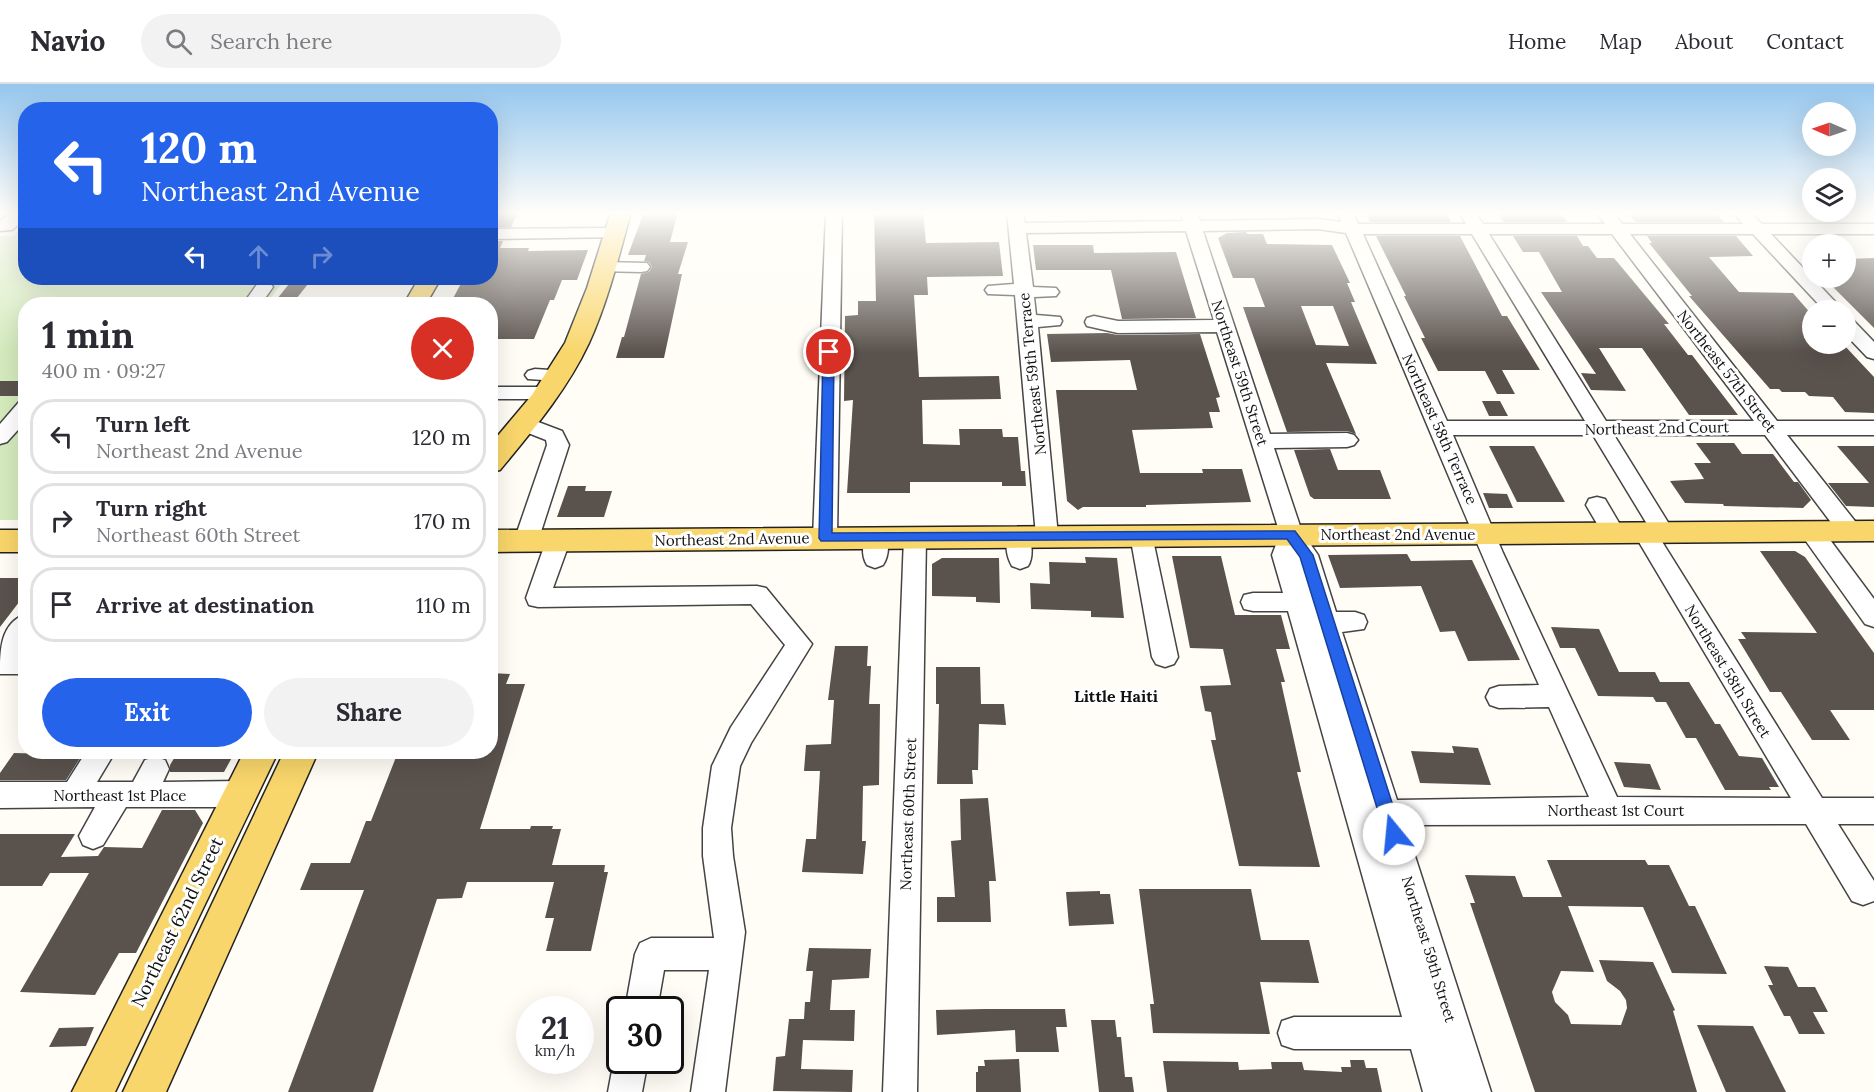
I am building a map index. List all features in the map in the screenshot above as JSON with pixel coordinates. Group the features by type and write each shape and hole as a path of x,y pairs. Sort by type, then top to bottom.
{"main road":[{"path":"498,453 525,424 547,381 584,326 595,281 604,259"},
{"name":"Northeast 2nd Avenue","path":"498,541 825,538 875,548 915,537 1019,548 1047,536 1862,531"},
{"path":"0,541 18,541"},
{"name":"Northeast 62nd Street","path":"93,1092 258,759"},
{"path":"144,1092 298,759"}],"street":[{"path":"825,538 833,259"},
{"name":"Northeast 59th Terrace","path":"1020,259 1047,536"},
{"name":"Northeast 59th Street","path":"1204,259 1291,534 1306,555 1474,1092"},
{"name":"Northeast 58th Terrace","path":"1365,259 1484,534 1610,810"},
{"name":"Northeast 58th Street","path":"1495,259 1600,429 1653,532 1813,810 1863,891"},
{"name":"Northeast 57th Street","path":"1641,259 1770,426 1862,531"},
{"path":"1785,259 1824,300"},
{"path":"595,281 641,267"},
{"path":"257,297 264,287"},
{"path":"994,290 1050,292"},
{"path":"1028,321 1053,321"},
{"path":"1094,322 1118,327 1225,326"},
{"path":"1856,334 1874,353"},
{"path":"498,391 547,381"},
{"path":"0,437 18,416"},
{"path":"525,424 555,436 558,445 526,541"},
{"name":"Northeast 2nd Court","path":"1440,428 1600,429 1770,426 1874,428"},
{"path":"1262,441 1347,440"},
{"path":"1597,505 1614,533"},
{"path":"1811,531 1874,617"},
{"name":"Northeast 59th Street","path":"1291,534 1284,555 1440,1092"},
{"path":"1141,535 1165,657"},
{"name":"Northeast 60th Street","path":"900,1092 915,537"},
{"path":"558,541 538,598 758,595 798,644 741,735 726,766 717,828 718,856 730,932 708,1092"},
{"path":"1253,602 1298,602"},
{"path":"1327,621 1355,622"},
{"path":"18,636 0,662 18,663"},
{"path":"1499,697 1558,696"},
{"path":"74,795 96,759"},
{"path":"93,836 155,769"},
{"name":"Northeast 1st Place","path":"0,795 240,794"},
{"name":"Northeast 1st Court","path":"1359,813 1610,810 1874,811"},
{"path":"644,996 651,954 727,954"},
{"path":"1294,1033 1423,1033"},
{"path":"625,1092 628,1074"}],"green space":[{"path":"0,259 18,259 18,285 281,285 271,297 18,297 18,520 0,520"}],"building":[{"path":"498,259 585,259 577,280 562,280 554,300 550,300 534,339 498,339 498,297 454,297 460,285 498,285"},
{"path":"645,259 683,259 678,274 682,274 664,358 616,358 641,274 649,272 652,267 649,262 644,261"},
{"path":"875,259 1001,259 1003,276 927,277 928,295 914,295 919,377 999,376 1001,399 922,400 923,444 960,445 959,429 1002,429 1003,437 1018,437 1021,471 1025,471 1026,486 1002,486 1002,482 910,482 910,493 847,493 853,400 844,401 845,316 858,315 858,301 876,301"},
{"path":"1035,259 1178,259 1196,318 1122,319 1111,270 1036,270"},
{"path":"1226,259 1339,259 1350,283 1347,283 1355,302 1351,302 1377,364 1326,363 1356,434 1347,431 1287,432 1243,307 1265,307 1254,278 1233,278","holes":["1301,306 1333,306 1349,346 1316,345"]},
{"path":"1388,259 1472,259 1502,316 1507,316 1540,370 1502,370 1515,394 1497,394 1485,371 1438,371 1421,338 1425,338 1404,296 1406,296"},
{"path":"1543,259 1615,259 1669,324 1664,324 1688,355 1692,355 1738,415 1689,415 1642,348 1599,348 1626,391 1591,390 1581,373 1596,374 1541,292 1562,292"},
{"path":"1662,259 1711,259 1739,292 1793,293 1802,303 1802,354 1852,354 1874,377 1874,413 1845,412 1833,397 1809,396 1805,392 1782,392 1779,389 1770,389 1689,296 1692,296"},
{"path":"1856,259 1874,259 1874,328 1856,310 1856,300 1846,300 1834,288 1856,288"},
{"path":"288,285 307,285 298,297 279,297"},
{"path":"1107,333 1118,335 1200,334 1220,397 1216,398 1220,412 1209,412 1213,428 1132,430 1140,473 1203,473 1202,469 1242,469 1251,502 1146,505 1146,507 1083,507 1078,510 1067,501 1056,390 1137,390 1130,360 1051,362 1047,334"},
{"path":"0,381 18,381 18,396 0,396"},
{"path":"1482,401 1500,401 1508,416 1489,416"},
{"path":"1696,443 1734,443 1742,454 1773,454 1811,500 1803,508 1685,503 1670,481 1704,479 1694,463 1711,463"},
{"path":"1489,446 1534,446 1565,502 1517,502"},
{"path":"1837,446 1874,446 1874,507 1846,506 1828,483 1869,483"},
{"path":"1330,449 1338,470 1380,470 1391,499 1314,499 1310,496 1294,450"},
{"path":"568,486 586,486 585,491 612,491 604,517 557,517"},
{"path":"1483,493 1507,494 1513,508 1489,508"},
{"path":"1760,551 1795,551 1805,557 1874,653 1874,710 1830,710 1850,740 1812,740 1781,692 1770,692 1738,639 1746,639 1741,632 1817,633"},
{"path":"1407,554 1411,561 1472,560 1520,660 1468,661 1455,631 1440,632 1421,586 1340,588 1328,555"},
{"path":"1172,556 1221,556 1235,615 1281,615 1290,649 1276,649 1285,682 1281,682 1301,772 1297,772 1320,867 1239,866 1211,740 1216,740 1211,712 1205,711 1200,686 1231,685 1223,649 1190,648"},
{"path":"1085,557 1117,558 1124,618 1091,617 1091,611 1031,609 1030,583 1050,584 1049,562 1086,563"},
{"path":"942,558 999,558 1000,603 976,602 976,597 932,596 932,564"},
{"path":"0,578 18,578 18,603 0,627"},
{"path":"1551,627 1599,629 1619,672 1655,672 1660,682 1689,682 1715,724 1720,724 1739,756 1762,758 1779,787 1769,787 1771,790 1725,790 1696,738 1686,738 1666,702 1656,702 1653,697 1598,696 1575,648 1560,648"},
{"path":"835,646 868,646 867,666 871,666 869,704 880,704 879,785 863,786 862,841 866,841 863,874 802,872 806,839 816,839 820,771 804,771 806,745 831,744 834,700 828,700"},
{"path":"936,667 980,667 981,704 1004,704 1006,725 979,724 978,770 972,770 973,784 937,784 939,704 936,704"},
{"path":"498,673 510,674 506,684 525,684 480,829 530,829 531,826 553,826 552,829 561,829 552,865 605,865 604,872 608,872 591,951 546,951 554,918 545,918 554,882 467,882 462,898 437,899 373,1092 288,1092 364,890 300,890 311,863 350,863 366,821 371,821 395,759 498,759"},
{"path":"1452,746 1478,748 1491,785 1420,783 1411,751 1454,753"},
{"path":"14,753 18,753 18,759 80,759 66,780 0,780 0,773"},
{"path":"174,759 231,759 224,772 170,772 170,765"},
{"path":"1614,762 1650,764 1661,790 1624,787"},
{"path":"988,798 996,881 989,881 991,922 937,922 937,897 955,897 951,841 961,840 960,799"},
{"path":"162,810 195,810 203,823 136,953 119,953 95,995 20,992 89,873 50,873 42,886 0,886 0,834 75,834 61,857 98,856 104,847 142,848"},
{"path":"1547,860 1645,860 1648,865 1669,865 1689,906 1695,906 1727,974 1672,973 1643,907 1568,906 1594,972 1561,971 1552,992 1555,1002 1568,1015 1571,1024 1621,1025 1627,1008 1626,1000 1620,991 1607,981 1599,960 1653,962 1675,1010 1673,1011 1697,1092 1535,1092 1470,903 1475,903 1465,875 1515,876 1523,897 1562,897"},
{"path":"1139,889 1251,889 1261,940 1309,940 1319,983 1260,982 1270,1034 1153,1033 1150,1004 1154,1004"},
{"path":"1100,891 1100,894 1110,894 1114,924 1069,926 1066,892"},
{"path":"809,948 871,949 869,978 832,980 830,1010 855,1010 854,1041 803,1040 801,1069 853,1070 852,1092 773,1091 776,1057 785,1056 789,1019 804,1019 805,1002 810,1002 813,971 806,971"},
{"path":"1764,966 1788,967 1798,987 1815,987 1828,1012 1813,1012 1825,1034 1799,1034 1790,1016 1784,1016 1768,985 1773,985"},
{"path":"1065,1009 1067,1027 1056,1027 1059,1052 1016,1052 1015,1030 937,1035 936,1010"},
{"path":"1091,1020 1115,1020 1117,1037 1121,1037 1125,1077 1132,1077 1134,1092 1099,1092"},
{"path":"1697,1025 1753,1026 1786,1092 1726,1092"},
{"path":"94,1027 86,1046 49,1047 59,1028"},
{"path":"1019,1059 1021,1092 976,1092 976,1072 978,1072 978,1066 985,1066 984,1060"},
{"path":"1350,1060 1364,1060 1366,1068 1377,1068 1382,1092 1167,1092 1163,1061 1238,1062 1239,1070 1272,1069 1271,1062 1302,1062 1304,1070 1342,1072 1341,1067 1351,1067"}],"district":[{"name":"Little Haiti","path":"1116,696"}],"route":[{"path":"829,352 825,538 1291,534 1306,555 1394,834"}]}
